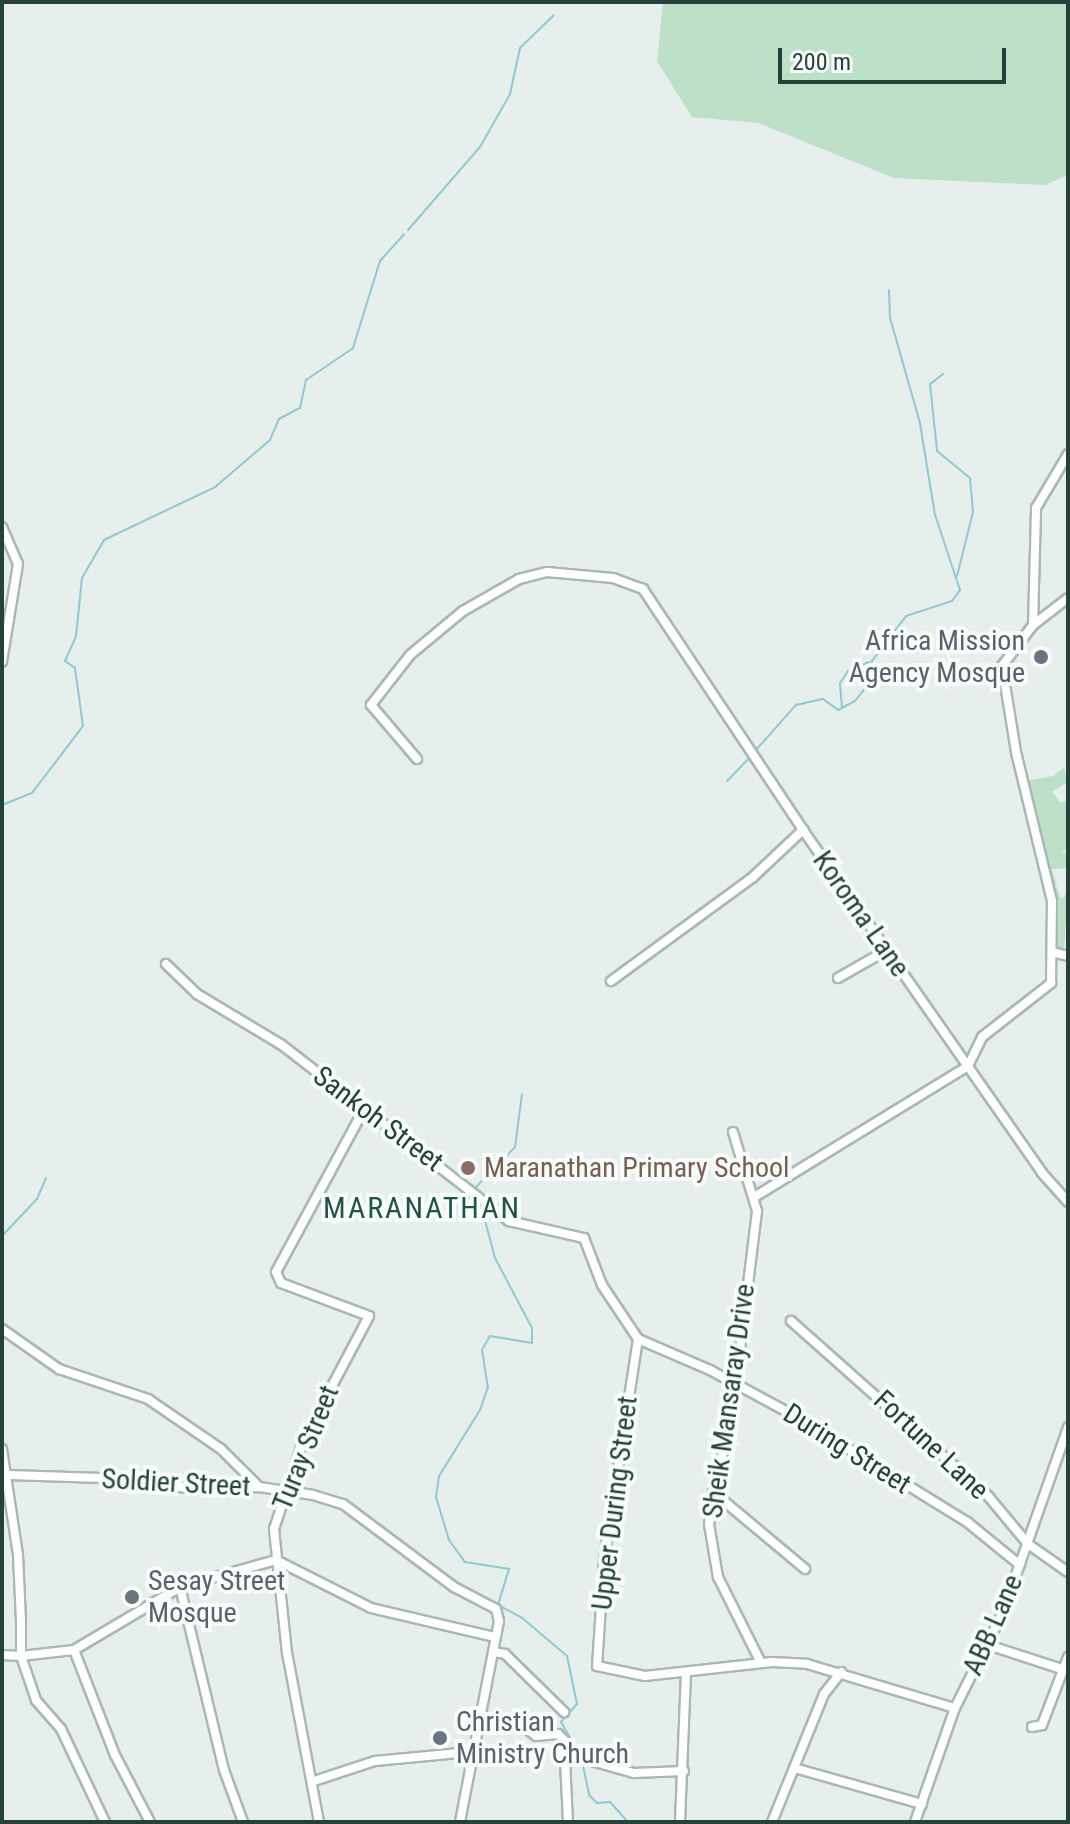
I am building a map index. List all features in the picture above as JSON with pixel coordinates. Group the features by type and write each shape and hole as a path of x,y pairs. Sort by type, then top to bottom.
{"street":[{"path":"1033,625 1036,508 1068,454"},
{"path":"2,527 18,564 2,662"},
{"name":"Koroma Lane","path":"417,759 371,705 410,655 478,602 519,579 547,572 627,582 643,589 803,830 968,1066 1068,1202"},
{"path":"756,1196 968,1066 982,1037 1051,983 1052,901 1016,752 1002,666 1033,625 1068,598"},
{"path":"611,981 753,877 803,830"},
{"path":"838,978 887,950"},
{"path":"1052,952 1068,956"},
{"name":"Sankoh Street","path":"166,964 197,994 282,1045 363,1111 509,1221 584,1238 602,1285 638,1339"},
{"name":"Turay Street","path":"319,1822 314,1781 287,1653 274,1529 304,1439 369,1319 363,1310 281,1283 276,1272 363,1111"},
{"name":"Sheik Mansaray Drive","path":"733,1132 756,1196 736,1383 709,1524 718,1577 761,1663"},
{"name":"Fortune Lane","path":"791,1321 988,1496 1028,1544 1068,1572"},
{"path":"2,1329 59,1369 148,1399 221,1449 259,1487"},
{"name":"During Street","path":"638,1339 736,1383 967,1522 1020,1565"},
{"name":"Upper During Street","path":"638,1339 604,1559 597,1666 632,1676 686,1673"},
{"name":"ABB Lane","path":"915,1822 955,1708 988,1645 1020,1565 1068,1427"},
{"path":"2,1449 9,1475 21,1656 36,1700 61,1729 105,1822"},
{"name":"Soldier Street","path":"9,1475 102,1478 196,1489 259,1487 343,1504 454,1587 498,1613 495,1637"},
{"path":"713,1492 805,1569"},
{"path":"2,1655 74,1650 180,1587 276,1560 371,1608 495,1637 470,1752 460,1822"},
{"path":"180,1587 224,1770 243,1822"},
{"path":"988,1645 1062,1669"},
{"path":"74,1650 115,1755 150,1822"},
{"path":"493,1652 505,1654 564,1712"},
{"path":"1032,1727 1042,1725 1068,1657"},
{"path":"680,1822 686,1673 761,1663 807,1664 955,1708"},
{"path":"772,1822 798,1769 824,1694 841,1672"},
{"path":"517,1721 536,1736 561,1735 567,1754 568,1822"},
{"path":"314,1781 375,1761 470,1752"},
{"path":"567,1754 634,1773 684,1771"},
{"path":"798,1769 922,1804"}],"green space":[{"path":"663,2 1068,2 1068,175 1045,185 894,178 758,123 692,117 657,61"},
{"path":"1064,768 1068,782 1052,792 1061,803 1068,799 1068,849 1061,852 1068,853 1068,868 1052,869 1057,886 1051,888 1025,781 1053,776"},
{"path":"1057,887 1061,899 1068,892 1064,952 1053,950 1057,934 1052,889"}],"waterway":[{"path":"408,230 480,147 510,94 520,48 554,15"},
{"path":"2,805 32,793 83,726 75,668 65,661 76,636 82,578 104,540 215,487 270,440 279,419 300,408 306,380 353,348 380,261 404,234"},
{"path":"755,751 796,705 823,699 838,710 855,701 866,687 872,661 906,616 952,601 960,590 935,515 920,423 890,318 889,290"},
{"path":"943,374 930,384 937,451 970,478 973,512 957,576"},
{"path":"842,707 840,683 848,671 869,662"},
{"path":"727,781 751,756"},
{"path":"475,1188 515,1147 522,1094"},
{"path":"2,1236 37,1199 46,1178"},
{"path":"480,1202 495,1258 532,1328 532,1343 490,1336 482,1350 488,1387 480,1410 439,1476 436,1497 449,1540 465,1562 509,1569 498,1605 521,1617 567,1656 577,1704 561,1722 580,1755"},
{"path":"582,1761 589,1795 597,1803 610,1802 628,1822"}],"place":[{"name":"Africa Mission Agency Mosque","path":"1041,657"},
{"name":"Maranathan Primary School","path":"468,1168"},
{"name":"Sesay Street Mosque","path":"132,1597"},
{"name":"Christian Ministry Church","path":"440,1738"}],"district":[{"name":"MARANATHAN","path":"422,1208"}]}
